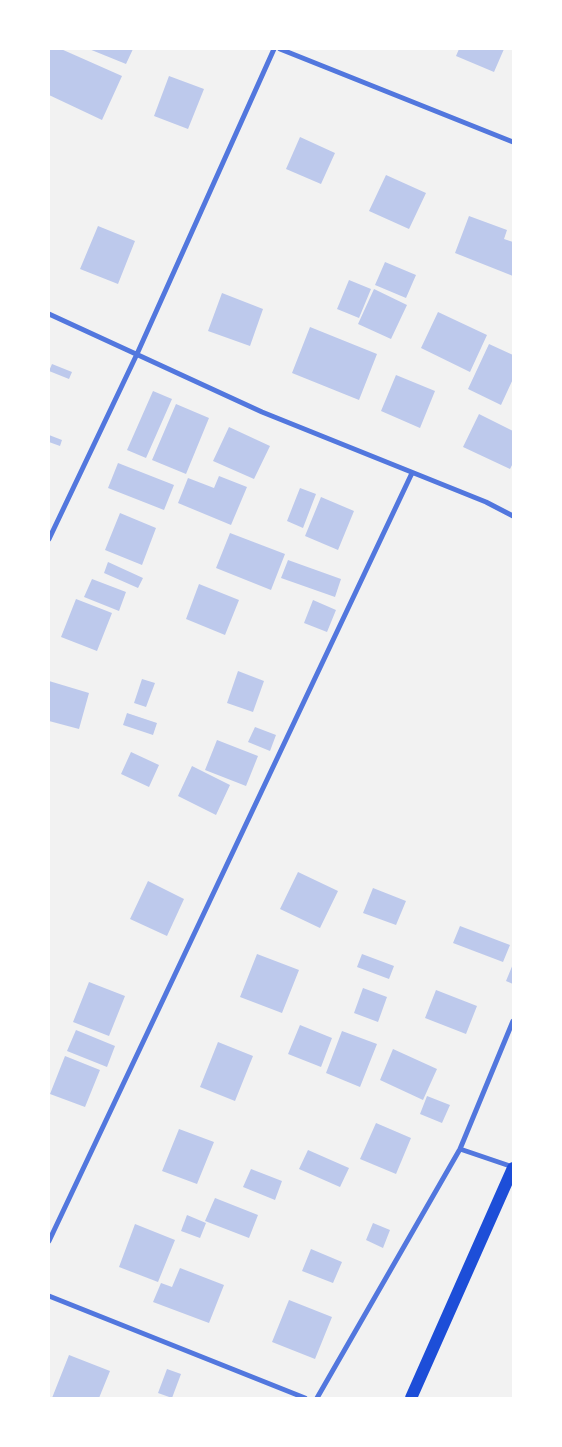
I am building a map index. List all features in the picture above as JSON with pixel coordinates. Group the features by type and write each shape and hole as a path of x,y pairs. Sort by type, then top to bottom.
{"main road":[{"path":"411,1398 513,1167"}],"street":[{"path":"49,539 137,354 274,49"},
{"path":"280,49 513,142"},
{"path":"49,314 262,412 486,502 513,516"},
{"path":"49,1241 412,473"},
{"path":"317,1398 460,1148 513,1021"},
{"path":"460,1148 513,1167"},
{"path":"49,1296 305,1398"}],"building":[{"path":"49,49 61,49 122,76 102,120 49,95"},
{"path":"89,49 133,49 126,64"},
{"path":"459,49 504,49 494,72 456,56"},
{"path":"169,76 204,89 188,129 154,116"},
{"path":"300,137 335,153 321,184 286,169"},
{"path":"386,175 426,193 409,229 369,211"},
{"path":"469,216 507,230 504,239 513,242 513,276 455,253"},
{"path":"98,226 135,241 118,284 80,269"},
{"path":"385,262 416,275 406,298 375,285"},
{"path":"349,280 371,289 359,318 337,309"},
{"path":"374,289 407,305 391,339 358,324"},
{"path":"222,293 263,309 250,346 208,331"},
{"path":"438,312 487,335 470,372 421,348"},
{"path":"310,327 377,354 359,400 292,373"},
{"path":"489,344 513,355 513,379 501,405 468,389"},
{"path":"52,364 72,372 69,379 49,371"},
{"path":"396,375 435,391 420,428 381,411"},
{"path":"153,391 172,399 146,458 127,450"},
{"path":"176,404 209,418 186,474 152,460"},
{"path":"479,414 513,431 513,463 510,469 463,447"},
{"path":"229,427 270,446 254,479 213,461"},
{"path":"49,435 62,440 60,446 49,442"},
{"path":"118,463 174,485 164,510 108,488"},
{"path":"219,476 247,487 231,525 178,503 188,478 214,488"},
{"path":"300,488 316,494 303,528 287,521"},
{"path":"321,497 354,511 338,550 305,536"},
{"path":"120,513 156,528 142,565 105,550"},
{"path":"230,533 285,554 271,590 216,568"},
{"path":"288,560 341,579 335,597 281,578"},
{"path":"108,562 143,578 138,588 104,573"},
{"path":"92,579 126,592 119,611 84,597"},
{"path":"199,584 239,600 225,635 186,619"},
{"path":"76,599 112,613 97,651 61,637"},
{"path":"313,600 336,610 327,632 304,623"},
{"path":"238,671 264,681 253,712 227,703"},
{"path":"142,679 155,683 146,707 134,703"},
{"path":"49,681 89,693 79,729 49,721"},
{"path":"127,713 157,723 153,735 123,725"},
{"path":"255,727 276,735 270,751 248,742"},
{"path":"217,740 258,756 246,786 205,770"},
{"path":"131,752 159,765 149,787 121,774"},
{"path":"192,766 230,785 216,815 178,796"},
{"path":"298,872 338,891 320,928 280,909"},
{"path":"148,881 184,899 167,936 130,919"},
{"path":"373,888 406,901 396,925 363,913"},
{"path":"460,926 510,945 503,962 453,943"},
{"path":"257,954 299,970 282,1013 240,997"},
{"path":"362,954 394,966 389,979 357,967"},
{"path":"513,964 513,984 506,981"},
{"path":"89,982 125,996 109,1036 73,1022"},
{"path":"363,988 387,997 378,1022 354,1013"},
{"path":"436,990 477,1006 466,1034 425,1018"},
{"path":"300,1025 332,1038 321,1067 288,1054"},
{"path":"76,1030 115,1046 107,1067 67,1051"},
{"path":"342,1031 377,1044 360,1087 326,1073"},
{"path":"218,1042 253,1056 235,1101 200,1087"},
{"path":"393,1049 437,1069 423,1100 380,1080"},
{"path":"65,1056 100,1070 85,1107 50,1094"},
{"path":"427,1096 450,1105 442,1123 420,1114"},
{"path":"376,1123 411,1138 396,1174 360,1159"},
{"path":"179,1129 214,1142 197,1184 162,1171"},
{"path":"308,1150 349,1168 340,1187 299,1169"},
{"path":"251,1169 282,1181 275,1200 243,1187"},
{"path":"215,1198 258,1215 249,1238 205,1221"},
{"path":"187,1215 206,1223 200,1238 181,1231"},
{"path":"373,1223 390,1230 383,1248 366,1240"},
{"path":"135,1224 175,1240 158,1282 119,1267"},
{"path":"311,1249 342,1262 333,1283 302,1271"},
{"path":"180,1268 224,1285 209,1323 153,1302 161,1283 172,1287"},
{"path":"289,1300 332,1317 315,1359 272,1342"},
{"path":"69,1355 110,1371 99,1398 52,1398"},
{"path":"167,1369 181,1374 172,1398 158,1393"}]}
